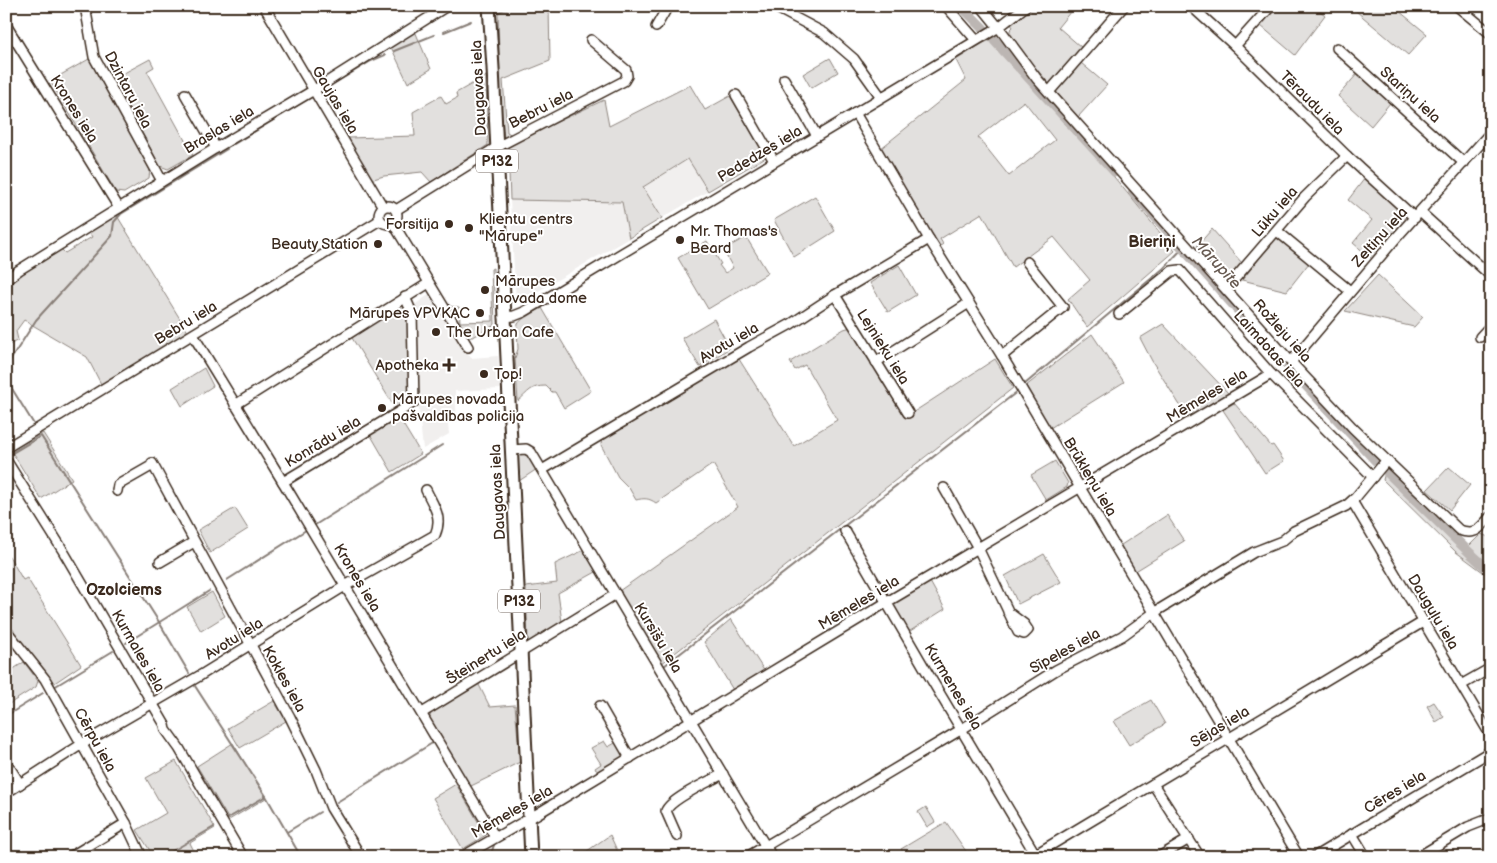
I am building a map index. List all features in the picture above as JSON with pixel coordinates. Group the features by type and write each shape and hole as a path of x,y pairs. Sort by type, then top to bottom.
{"main road":[{"name":"Daugavas iela","path":"489,6 531,857"}],"street":[{"name":"Dzintaru iela","path":"85,6 94,57 162,181"},
{"name":"Gaujas iela","path":"264,6 383,207"},
{"name":"Braslas iela","path":"6,280 162,181 447,6"},
{"path":"656,27 668,6"},
{"path":"773,6 824,33 854,59 881,97"},
{"path":"946,6 976,40"},
{"name":"Rožleju iela","path":"981,6 1049,92 1291,362 1353,428 1459,530 1474,533 1491,516"},
{"name":"Pededzes iela","path":"504,317 524,312 999,27 1026,6"},
{"path":"1049,92 1124,6"},
{"name":"Tēraudu iela","path":"1191,6 1235,46 1347,156 1491,276"},
{"path":"1235,46 1271,6"},
{"path":"1457,6 1491,34"},
{"name":"Krones iela","path":"6,25 119,208"},
{"name":"Bebru iela","path":"396,210 497,147 624,81 627,76 626,70 591,40"},
{"name":"Stariņu iela","path":"1337,48 1464,163"},
{"path":"784,78 817,136"},
{"path":"185,94 216,148"},
{"path":"736,95 774,161"},
{"name":"Brūkleņu iela","path":"855,113 929,239 1002,356 1155,612 1299,857"},
{"name":"Zeltiņu iela","path":"1291,362 1350,291 1491,132"},
{"name":"Lūku iela","path":"1226,289 1305,197 1347,156"},
{"path":"390,206 396,210 397,217 392,223 386,224 380,220 379,213 383,207 390,206"},
{"name":"Bebru iela","path":"6,448 380,220"},
{"path":"392,223 468,347"},
{"path":"1277,231 1350,291"},
{"name":"Avotu iela","path":"542,470 791,324 835,295 929,239"},
{"path":"1002,356 1062,307 1027,262"},
{"name":"Laimdotas iela","path":"1119,314 1172,271 1180,270 1271,374 1373,477"},
{"path":"235,405 429,282"},
{"name":"Lejnieku iela","path":"835,295 908,412"},
{"name":"Konrādu iela","path":"283,482 414,402 412,313 405,298"},
{"path":"876,362 969,303"},
{"path":"1480,337 1491,325"},
{"name":"Krones iela","path":"193,335 495,837"},
{"name":"Mēmeles iela","path":"462,857 529,819 887,602 1271,374"},
{"name":"Kursīšu iela","path":"510,450 528,449 542,470 772,857"},
{"name":"Kurmales iela","path":"6,460 62,549 165,725 166,730 179,748 243,857"},
{"name":"Sīpeles iela","path":"747,857 962,729 1056,670 1122,636 1155,612 1254,552 1282,541 1294,531 1352,501 1386,461"},
{"name":"Kokles iela","path":"117,491 118,484 152,464 301,739 331,808 361,857"},
{"path":"944,488 978,548 1008,612"},
{"name":"Avotu iela","path":"6,792 82,744 201,675 345,586 435,535 439,525 439,518 426,490"},
{"name":"Dauguļu iela","path":"1352,501 1491,736"},
{"name":"Kurmenes iela","path":"845,531 1035,856"},
{"path":"160,562 194,542"},
{"name":"Šteinertu iela","path":"422,713 616,594"},
{"name":"Sējas iela","path":"1035,856 1423,622"},
{"name":"Cērpu iela","path":"6,630 45,680 126,823 142,857"},
{"path":"1461,685 1491,668"},
{"path":"600,706 630,758"},
{"name":"Cēres iela","path":"1314,857 1491,751"},
{"path":"6,762 20,784"},
{"path":"677,836 666,811 667,808 677,800 723,774"},
{"path":"1153,784 1200,857"},
{"path":"1418,857 1468,827 1491,818"},
{"path":"70,857 80,849 126,823"},
{"path":"1352,834 1366,857"},
{"path":"1159,857 1189,839"}],"shaded area":[{"path":"512,6 549,6 550,61 503,80 507,132 512,135 506,139 504,138 500,102 498,12"},
{"path":"1029,6 1075,6 1058,27 1089,54 1081,63 1107,85 1078,117 1027,58 1010,35 1010,30 1013,27 1010,23"},
{"path":"1278,6 1314,6 1325,15 1295,55 1261,26"},
{"path":"1350,6 1393,6 1427,34 1408,55"},
{"path":"415,31 431,69 408,83 391,47"},
{"path":"995,38 1001,44 1005,42 1175,251 1087,327 1068,299 1090,280 1054,237 1013,267 982,213 940,239 943,244 938,248 931,237 933,235 880,149 966,80 956,60 983,43","holes":["1024,101 1055,140 1009,176 978,137"]},
{"path":"830,58 838,72 811,88 803,74"},
{"path":"89,59 150,170 149,178 124,193 116,192 50,81"},
{"path":"150,59 154,67 147,71 193,155 168,169 160,166 113,79"},
{"path":"1358,73 1390,103 1371,126 1338,96"},
{"path":"486,76 488,145 431,182 422,172 384,176 370,180 342,133 348,138 415,136 413,112 441,96 446,104 457,98 456,93"},
{"path":"690,85 705,110 730,96 766,157 708,191 688,159 643,187 662,218 629,238 622,202 510,200 508,145 604,100 609,126"},
{"path":"689,159 708,191 662,218 643,187"},
{"path":"1365,178 1408,217 1372,259 1353,243 1372,220 1348,200"},
{"path":"815,196 835,231 794,257 774,220"},
{"path":"510,200 622,202 629,238 535,293 516,301"},
{"path":"116,214 188,332 101,384 87,357 24,320 16,331 18,340 6,347 6,284 61,249 65,253 92,237 89,232"},
{"path":"1212,229 1242,263 1228,280 1197,246"},
{"path":"746,237 768,273 708,309 678,258 707,241 725,273 733,268 723,250"},
{"path":"1276,238 1280,238 1309,263 1287,291 1242,280"},
{"path":"899,265 916,295 888,312 870,283"},
{"path":"493,268 495,325 473,337 467,337 447,306 459,307 460,322 493,321 491,269"},
{"path":"1378,275 1423,317 1414,327 1345,311"},
{"path":"430,294 471,358 498,356 500,389 455,391 457,422 448,423 449,434 423,449 417,393 413,306"},
{"path":"402,304 408,304 410,396 407,401 395,408 352,338"},
{"path":"542,308 591,391 564,408 555,392 552,392 546,386 533,388 518,401 515,358 518,349 517,326 524,318"},
{"path":"714,319 730,348 700,367 682,338"},
{"path":"1163,324 1229,394 1188,418 1152,361 1140,338"},
{"path":"851,327 906,417 995,359 1013,388 661,664 619,591 738,507 713,464 656,503 646,499 636,500 629,488 618,477 601,445 602,437 737,356 794,446 837,420 805,365 795,370 790,362 844,329"},
{"path":"1092,334 1124,382 1050,428 1026,386"},
{"path":"204,368 213,386 182,406 172,388"},
{"path":"1234,403 1271,446 1273,445 1284,461 1265,473 1223,410"},
{"path":"398,416 421,454 392,472 370,434"},
{"path":"43,433 72,479 41,499 12,452"},
{"path":"520,452 529,454 537,469 519,481 517,454"},
{"path":"1055,461 1068,483 1067,487 1046,500 1031,475"},
{"path":"1449,467 1470,485 1450,510 1427,490"},
{"path":"1386,468 1390,468 1469,546 1481,534 1491,538 1491,578 1456,552 1383,480"},
{"path":"235,508 248,529 210,553 198,530"},
{"path":"1167,515 1184,541 1134,572 1120,551 1121,545"},
{"path":"584,550 596,572 558,593 562,622 528,642 526,587 557,583 555,564"},
{"path":"1044,554 1061,582 1018,604 1005,576"},
{"path":"9,556 23,580 27,578 81,665 53,684 6,623 6,558"},
{"path":"929,580 945,609 907,633 893,607 893,602"},
{"path":"212,592 225,616 201,631 187,607"},
{"path":"731,619 765,672 733,690 704,642"},
{"path":"24,662 38,681 36,687 6,706 6,674"},
{"path":"477,681 490,707 515,705 520,762 469,787 429,719 433,708"},
{"path":"1151,700 1165,724 1129,745 1114,721"},
{"path":"274,701 286,721 240,748 228,728"},
{"path":"1434,702 1444,717 1436,722 1427,706"},
{"path":"604,741 608,747 617,742 625,756 598,773 595,768 601,764 591,748"},
{"path":"233,743 266,798 229,820 197,766"},
{"path":"176,761 215,828 190,843 197,857 154,857 137,830 166,813 146,778"},
{"path":"456,784 486,835 463,849 433,798"},
{"path":"926,807 935,822 927,827 918,812"},
{"path":"946,822 970,857 906,857 901,849"},
{"path":"610,835 620,857 580,857 580,856"}],"waterway":[{"path":"498,12 512,6"},
{"name":"Mārupīte","path":"961,6 983,28"},
{"path":"444,32 471,21"},
{"path":"394,51 434,35"},
{"name":"Mārupīte","path":"994,40 1115,172"},
{"path":"320,92 371,61 385,55"},
{"path":"234,144 311,97"},
{"path":"6,367 36,320 112,236 114,222 121,214 227,149"},
{"name":"Mārupīte","path":"1133,192 1274,351 1376,461"},
{"path":"1025,384 1164,268 1182,249"},
{"path":"6,379 35,426"},
{"path":"664,666 1018,391"},
{"path":"9,455 41,436 159,622 189,673"},
{"path":"315,525 442,445"},
{"name":"Mārupīte","path":"1388,473 1491,572"},
{"path":"227,580 306,530"},
{"path":"126,643 209,591"},
{"path":"54,687 113,651"},
{"path":"195,686 266,796 301,857"},
{"path":"6,716 43,693"},
{"path":"337,802 434,742"},
{"path":"225,820 266,796"},
{"path":"287,832 320,812"},
{"path":"162,857 214,827"},
{"path":"490,857 494,845"}],"place":[{"name":"Forsitija","path":"449,224"},
{"name":"Klientu centrs \"Mārupe\"","path":"469,228"},
{"name":"Mr. Thomas's Beard","path":"680,240"},
{"name":"Beauty Station","path":"378,244"},
{"name":"Mārupes novada dome","path":"485,290"},
{"name":"Mārupes VPVKAC","path":"480,313"},
{"name":"The Urban Cafe","path":"436,332"},
{"name":"Apotheka","path":"449,365"},
{"name":"Top!","path":"484,374"},
{"name":"Mārupes novada pašvaldības policija","path":"382,408"}],"district":[{"name":"Bieriņi","path":"1152,242"},
{"name":"Ozolciems","path":"124,590"}]}
